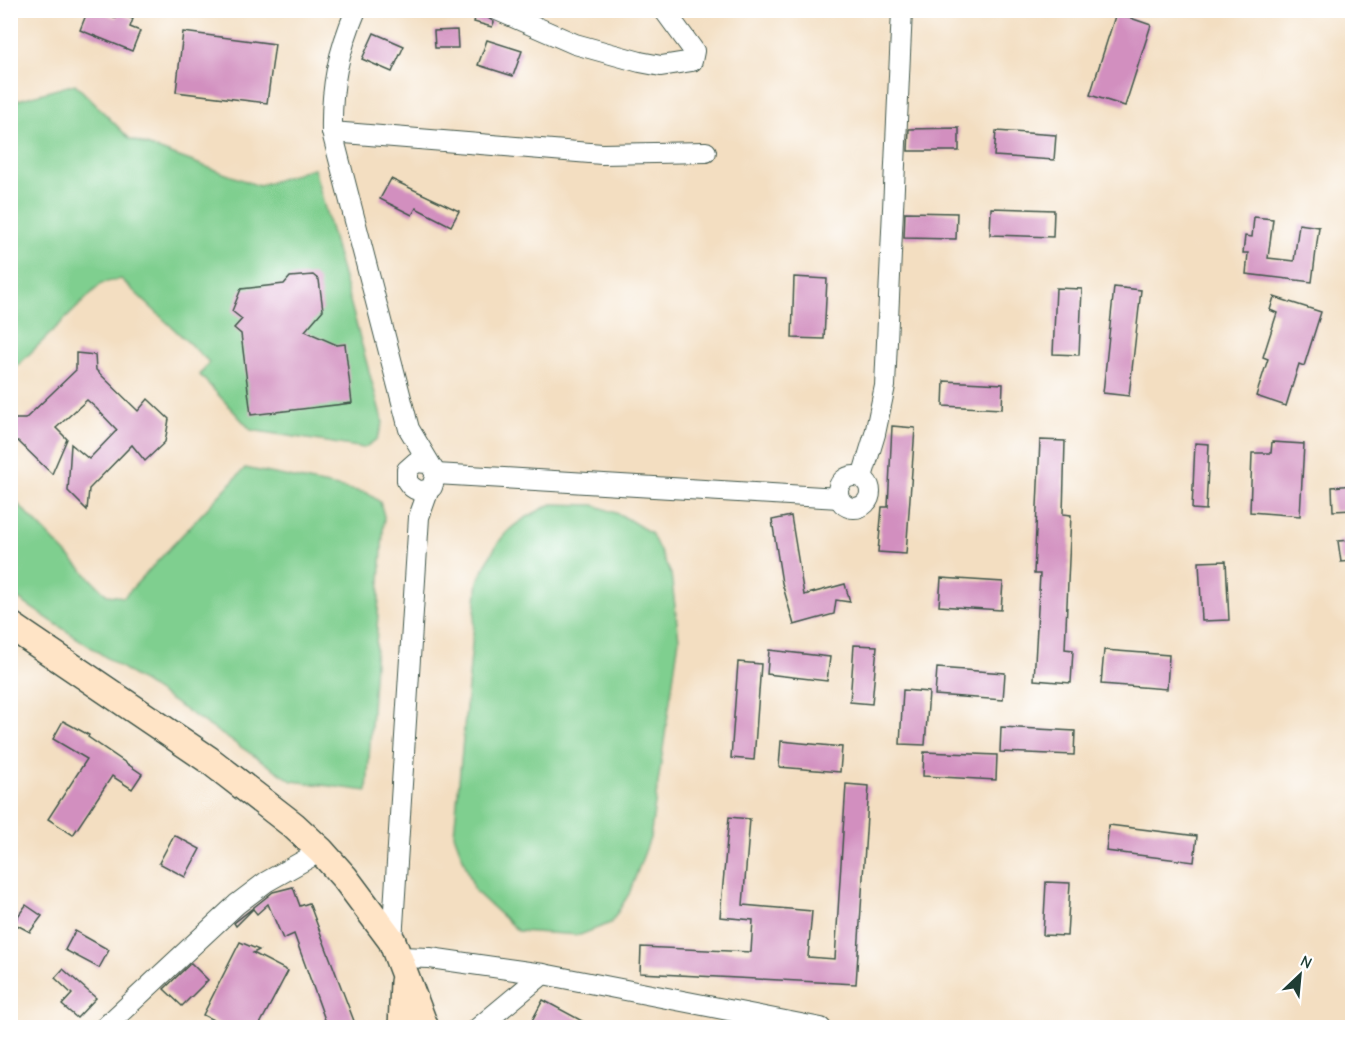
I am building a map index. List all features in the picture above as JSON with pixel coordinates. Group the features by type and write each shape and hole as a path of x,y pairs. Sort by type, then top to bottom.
{"street":[{"path":"356,10 338,60 331,97 333,132 422,477 399,956 402,1028"},
{"path":"497,10 536,19 575,44 640,62 660,66 692,61 694,51 664,10"},
{"path":"422,477 839,498 849,507 856,508 868,501 871,488 862,477 885,386 902,10"},
{"path":"333,132 602,153 706,152"},
{"path":"10,625 209,760 293,825 321,851 345,878 399,956 425,1028"},
{"path":"104,1028 237,903 266,882 321,851"},
{"path":"399,956 430,958 543,974 817,1027"},
{"path":"478,1028 543,974"}],"green space":[{"path":"75,84 130,139 259,186 314,168 383,423 377,439 364,448 251,430 200,375 209,362 121,279 102,283 11,372 11,102"},
{"path":"245,468 367,493 380,502 384,516 367,791 292,781 11,594 11,497 107,595 124,597"},
{"path":"552,504 594,505 621,515 651,533 671,574 679,639 650,838 629,894 611,923 580,935 518,931 475,891 454,834 478,581 492,552 506,534 524,519"}],"building":[{"path":"88,10 97,10 116,18 118,13 133,19 130,27 140,31 132,51 80,30"},
{"path":"477,10 485,10 488,18 494,22 492,27 474,22"},
{"path":"1116,13 1151,25 1125,106 1090,95"},
{"path":"457,30 458,48 435,48 434,31"},
{"path":"183,32 275,44 267,103 176,92"},
{"path":"374,33 404,46 392,72 362,59"},
{"path":"487,40 522,51 513,76 478,65"},
{"path":"959,128 959,151 908,151 909,129"},
{"path":"996,131 1056,135 1054,160 994,156"},
{"path":"391,179 459,211 451,226 416,208 412,215 380,199"},
{"path":"991,208 1054,210 1053,237 990,235"},
{"path":"905,212 957,213 956,239 904,238"},
{"path":"1254,217 1273,219 1268,258 1294,261 1299,224 1319,227 1312,282 1246,274 1248,253 1243,253 1245,236 1252,237"},
{"path":"313,275 319,280 323,310 305,331 337,345 345,344 352,403 251,415 241,334 234,328 242,319 232,311 241,289 284,284 290,277"},
{"path":"794,277 827,279 824,339 792,338"},
{"path":"1114,287 1141,290 1129,396 1103,393"},
{"path":"1056,288 1082,289 1079,355 1053,354"},
{"path":"1274,297 1321,312 1304,366 1299,364 1286,406 1256,396 1268,359 1263,357 1277,313 1270,310"},
{"path":"76,353 95,355 96,370 138,411 148,399 169,419 165,442 145,461 132,445 89,489 87,510 68,491 71,444 89,459 117,430 96,408 87,400 56,428 67,439 52,474 18,441 10,441 10,419 25,419 76,370"},
{"path":"944,381 1003,384 1002,409 943,406"},
{"path":"892,426 915,428 906,554 878,552 882,507 888,507"},
{"path":"1040,440 1065,441 1063,514 1071,515 1065,649 1073,650 1071,683 1034,680 1040,574 1034,574"},
{"path":"1272,442 1304,444 1300,516 1250,512 1252,453 1271,453"},
{"path":"1195,443 1209,444 1206,510 1192,509"},
{"path":"1353,485 1353,510 1333,511 1332,487"},
{"path":"791,516 804,595 845,584 850,602 836,600 834,614 794,625 782,583 772,520"},
{"path":"1353,540 1353,561 1341,562 1338,541"},
{"path":"1226,561 1229,620 1202,621 1199,562"},
{"path":"941,578 1003,582 1001,610 939,606"},
{"path":"854,645 877,646 872,704 850,702"},
{"path":"769,650 830,657 827,681 767,674"},
{"path":"1104,650 1169,655 1167,689 1101,684"},
{"path":"738,662 761,664 754,760 731,758"},
{"path":"937,668 1005,673 1003,700 935,695"},
{"path":"903,690 929,692 925,745 900,744"},
{"path":"63,721 89,735 88,737 142,774 132,789 112,776 73,835 48,819 87,759 53,739"},
{"path":"1001,727 1075,731 1074,755 1000,752"},
{"path":"781,741 842,747 840,772 779,767"},
{"path":"924,752 997,755 996,780 923,776"},
{"path":"846,784 869,786 856,984 640,973 641,947 751,952 753,920 720,917 729,817 750,819 743,905 812,911 808,957 835,959"},
{"path":"1109,825 1197,836 1194,862 1106,851"},
{"path":"174,835 200,849 185,877 159,863"},
{"path":"1046,882 1070,883 1067,936 1043,935"},
{"path":"293,887 300,906 309,903 354,1021 348,1023 350,1028 328,1028 294,934 283,939 268,904 257,914 253,909 236,926 234,923 273,892"},
{"path":"26,905 42,916 30,932 13,923"},
{"path":"75,931 109,950 99,968 65,950"},
{"path":"240,942 259,950 253,953 288,971 258,1028 229,1028 203,1015"},
{"path":"191,963 208,980 182,1006 164,989"},
{"path":"63,969 96,998 77,1018 62,1005 72,994 55,978"},
{"path":"543,1000 595,1028 528,1028"}]}
